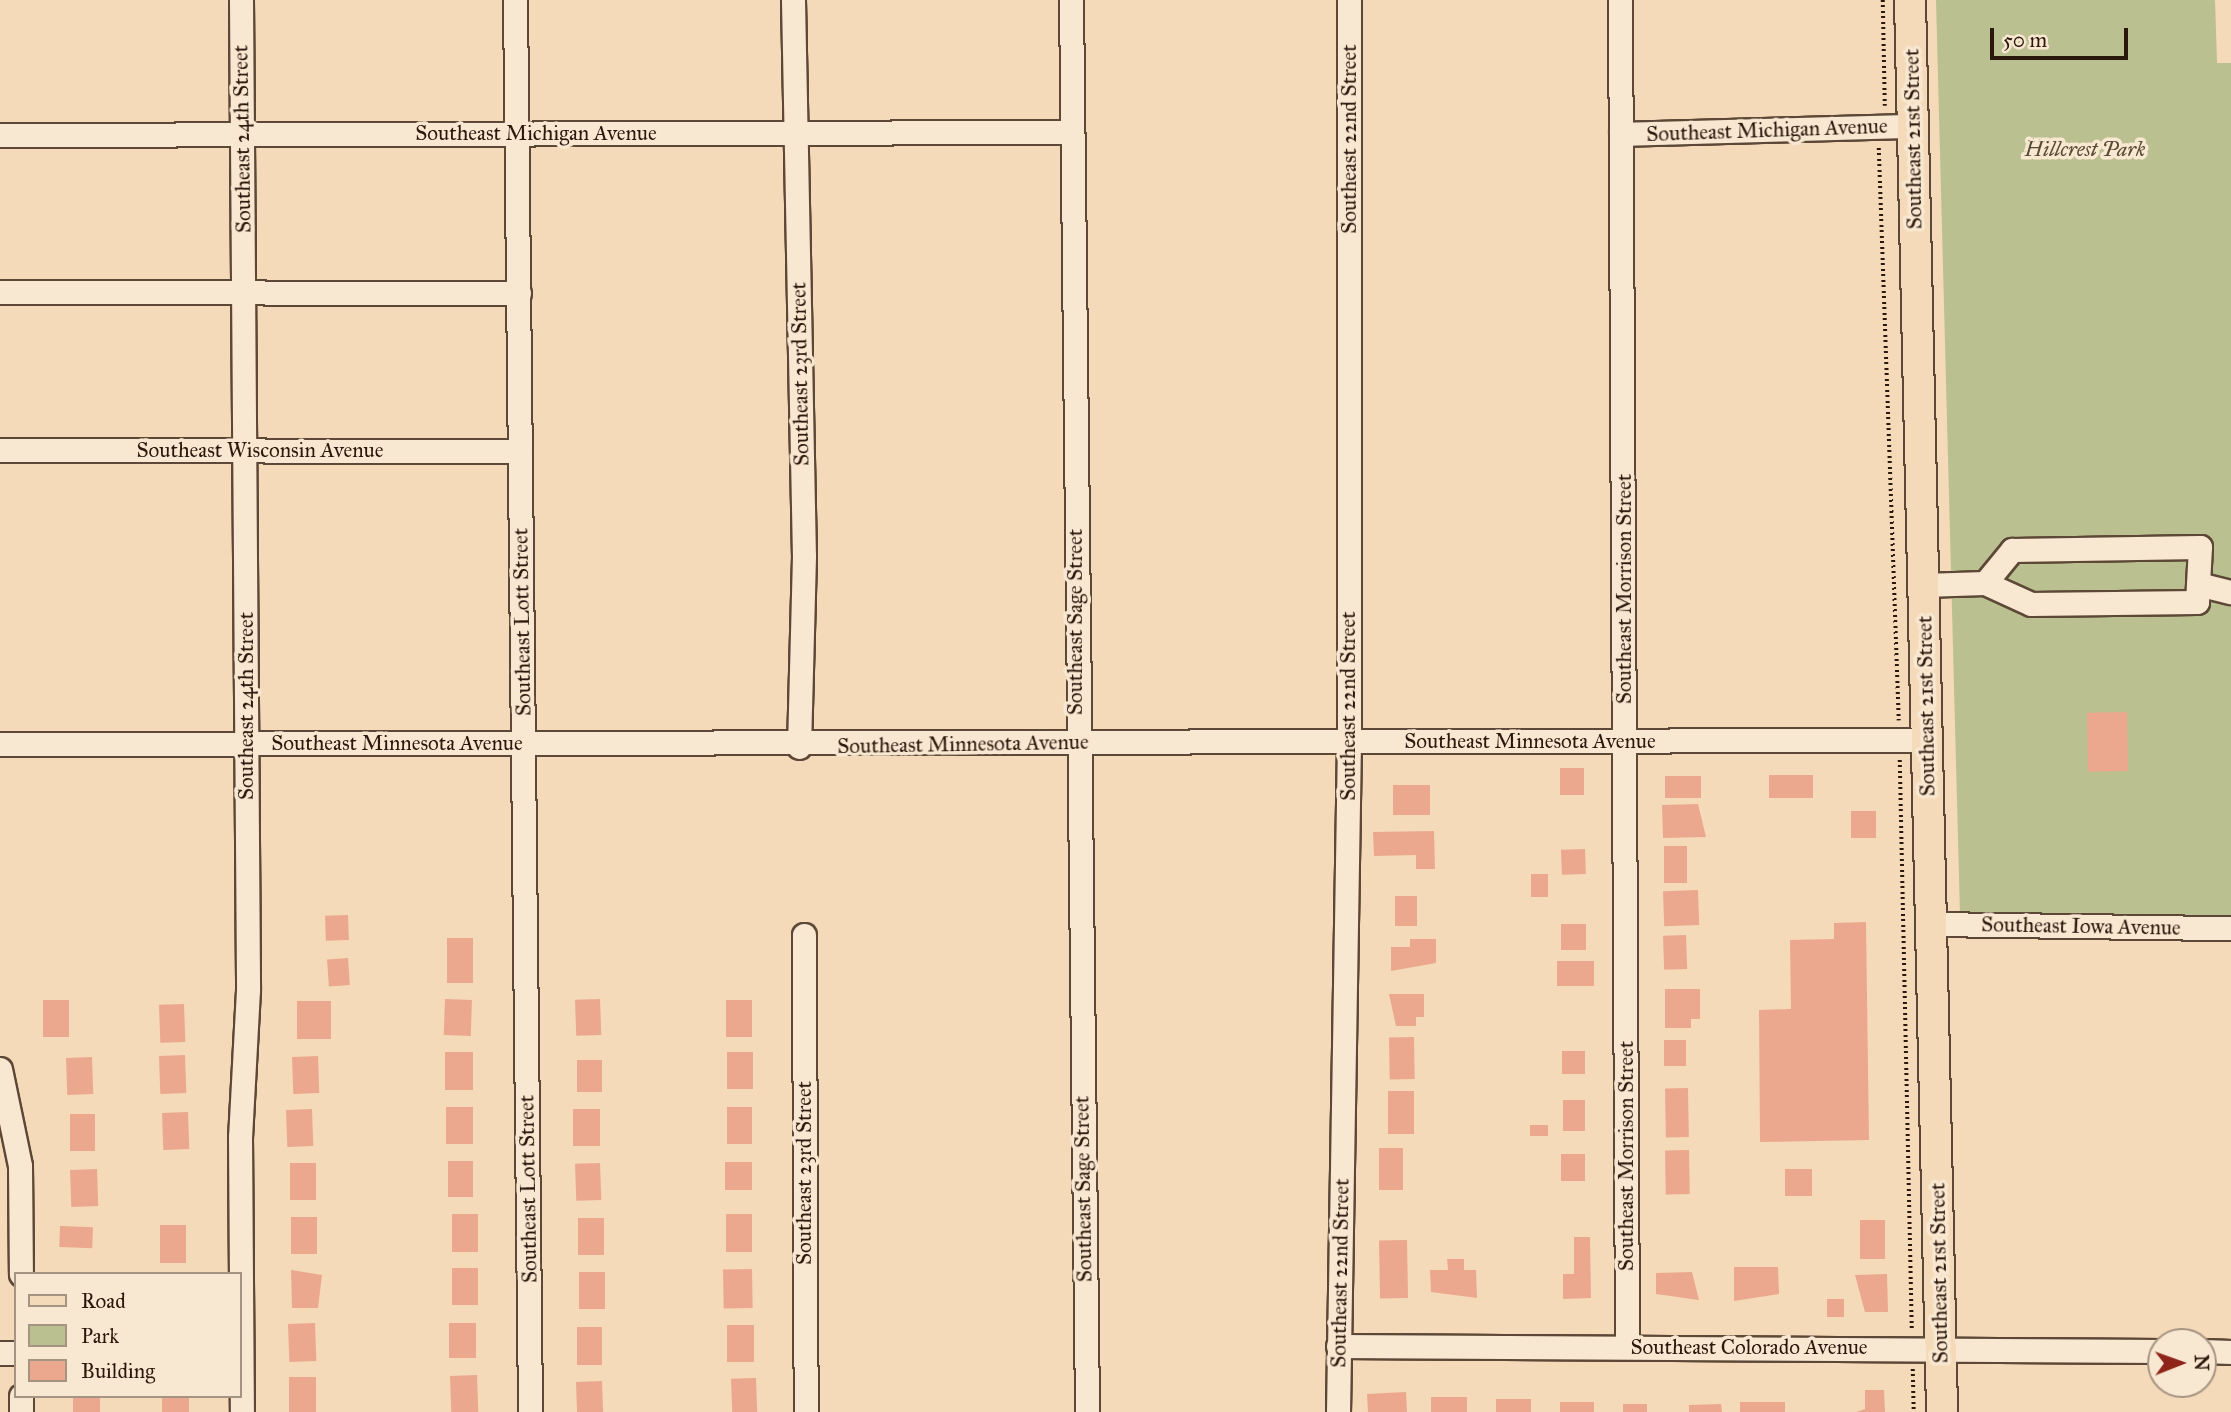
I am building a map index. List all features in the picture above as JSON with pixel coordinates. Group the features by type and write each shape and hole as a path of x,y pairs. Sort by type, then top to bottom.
{"main road":[{"name":"Southeast 21st Street","path":"1910,0 1923,585 1913,741 1931,923 1926,1348 1942,1412"}],"street":[{"name":"Southeast 24th Street","path":"241,0 246,742 242,1412"},
{"name":"Southeast Lott Street","path":"515,0 530,1412"},
{"name":"Southeast 23rd Street","path":"793,0 804,556 799,747"},
{"name":"Southeast Sage Street","path":"1071,0 1076,741 1087,1412"},
{"name":"Southeast 22nd Street","path":"1338,1412 1349,741 1349,0"},
{"name":"Southeast Morrison Street","path":"1620,0 1627,1346"},
{"name":"Southeast Michigan Avenue","path":"1621,134 1913,126"},
{"name":"Southeast Michigan Avenue","path":"0,135 517,132 794,135 1072,132"},
{"path":"0,292 519,293"},
{"name":"Southeast Wisconsin Avenue","path":"0,450 520,451"},
{"path":"1923,585 1985,583 2031,604 2197,602 2200,547 2012,550 1985,583"},
{"path":"2198,584 2231,592"},
{"name":"Southeast Minnesota Avenue","path":"0,744 246,742 799,747 1076,741 1913,741"},
{"name":"Southeast Iowa Avenue","path":"1931,923 2231,928"},
{"name":"Southeast 23rd Street","path":"803,935 806,1412"},
{"path":"0,1069 20,1166 21,1272"},
{"name":"Southeast Colorado Avenue","path":"1338,1346 2147,1351"}],"path":[{"path":"1883,0 1882,127 1913,741 1926,1348 1914,1412"}],"green space":[{"name":"Hillcrest Park","path":"1936,0 2215,0 2217,63 2231,63 2231,917 1960,915"}],"building":[{"path":"2127,712 2128,771 2088,772 2087,713"},
{"path":"1560,768 1584,768 1584,795 1560,795"},
{"path":"1769,775 1813,775 1813,798 1769,798"},
{"path":"1665,776 1701,776 1701,798 1665,798"},
{"path":"1393,785 1430,785 1430,815 1393,815"},
{"path":"1698,804 1706,837 1663,838 1662,805"},
{"path":"1851,811 1876,811 1876,838 1851,838"},
{"path":"1434,831 1435,869 1416,869 1416,855 1374,856 1373,832"},
{"path":"1664,846 1687,846 1687,883 1664,883"},
{"path":"1585,849 1586,874 1562,875 1561,850"},
{"path":"1531,874 1548,874 1548,897 1531,897"},
{"path":"1698,890 1699,925 1664,926 1663,891"},
{"path":"1395,896 1417,896 1417,926 1395,926"},
{"path":"348,915 349,940 326,941 325,916"},
{"path":"1866,922 1869,1140 1760,1142 1759,1010 1791,1009 1790,940 1834,939 1834,923"},
{"path":"1561,924 1586,924 1586,950 1561,950"},
{"path":"1686,935 1687,969 1664,970 1663,936"},
{"path":"447,938 473,938 473,983 447,983"},
{"path":"1410,939 1436,939 1436,963 1391,971 1391,947 1410,947"},
{"path":"348,958 350,985 329,986 327,959"},
{"path":"1557,961 1594,961 1594,986 1557,986"},
{"path":"1665,989 1700,989 1700,1019 1691,1019 1691,1028 1665,1028"},
{"path":"1389,994 1424,994 1424,1017 1416,1017 1416,1026 1396,1026"},
{"path":"445,999 472,1000 471,1036 444,1035"},
{"path":"600,999 601,1035 576,1036 575,1000"},
{"path":"43,1000 69,1000 69,1037 43,1037"},
{"path":"726,1000 752,1000 752,1037 726,1037"},
{"path":"297,1001 331,1001 331,1039 297,1039"},
{"path":"184,1004 185,1042 160,1043 159,1005"},
{"path":"1389,1037 1414,1037 1415,1079 1390,1079"},
{"path":"1664,1040 1686,1040 1686,1066 1664,1066"},
{"path":"1562,1051 1585,1051 1585,1074 1562,1074"},
{"path":"445,1052 473,1052 473,1090 445,1090"},
{"path":"727,1052 753,1052 753,1089 727,1089"},
{"path":"185,1055 186,1093 160,1094 159,1056"},
{"path":"318,1056 319,1093 293,1094 292,1057"},
{"path":"92,1057 93,1094 67,1095 66,1058"},
{"path":"577,1060 602,1060 602,1092 577,1092"},
{"path":"1665,1088 1688,1088 1689,1137 1666,1137"},
{"path":"1388,1091 1414,1091 1414,1134 1388,1134"},
{"path":"1563,1100 1585,1100 1585,1131 1563,1131"},
{"path":"446,1107 473,1107 473,1144 446,1144"},
{"path":"727,1107 752,1107 752,1144 727,1144"},
{"path":"312,1109 313,1146 287,1147 286,1110"},
{"path":"573,1109 600,1109 600,1146 573,1146"},
{"path":"188,1112 189,1149 163,1150 162,1113"},
{"path":"70,1114 95,1114 95,1151 70,1151"},
{"path":"1530,1125 1548,1125 1548,1136 1530,1136"},
{"path":"1379,1148 1403,1148 1403,1190 1379,1190"},
{"path":"1665,1150 1689,1150 1690,1194 1666,1194"},
{"path":"1561,1154 1585,1154 1585,1181 1561,1181"},
{"path":"448,1161 473,1161 473,1197 448,1197"},
{"path":"725,1162 752,1162 752,1190 725,1190"},
{"path":"290,1163 316,1163 316,1200 290,1200"},
{"path":"600,1163 601,1200 576,1201 575,1164"},
{"path":"97,1169 98,1206 71,1207 70,1170"},
{"path":"1785,1169 1812,1169 1812,1196 1785,1196"},
{"path":"452,1214 478,1214 478,1252 452,1252"},
{"path":"726,1214 752,1214 752,1252 726,1252"},
{"path":"291,1217 317,1217 317,1254 291,1254"},
{"path":"578,1218 604,1218 604,1255 578,1255"},
{"path":"1860,1220 1885,1220 1885,1259 1860,1259"},
{"path":"160,1225 186,1225 186,1263 160,1263"},
{"path":"60,1226 93,1227 92,1248 59,1247"},
{"path":"1574,1237 1590,1237 1591,1298 1563,1299 1563,1274 1574,1274"},
{"path":"1379,1240 1407,1240 1408,1298 1380,1298"},
{"path":"1447,1259 1464,1259 1464,1270 1476,1270 1477,1298 1431,1292 1430,1270 1448,1270"},
{"path":"1734,1267 1778,1267 1779,1294 1734,1301"},
{"path":"452,1268 478,1268 478,1305 452,1305"},
{"path":"752,1269 753,1308 724,1309 723,1270"},
{"path":"291,1270 322,1275 318,1308 292,1308"},
{"path":"579,1272 605,1272 605,1309 579,1309"},
{"path":"1692,1272 1699,1300 1656,1294 1656,1273"},
{"path":"1887,1274 1888,1312 1865,1312 1855,1275"},
{"path":"1827,1299 1844,1299 1844,1317 1827,1317"},
{"path":"315,1323 316,1361 289,1362 288,1324"},
{"path":"449,1323 476,1323 476,1358 449,1358"},
{"path":"727,1325 754,1325 754,1362 727,1362"},
{"path":"577,1327 602,1327 602,1365 577,1365"},
{"path":"477,1375 478,1412 451,1412 450,1376"},
{"path":"289,1377 316,1377 316,1412 289,1412"},
{"path":"756,1378 757,1412 732,1412 731,1379"},
{"path":"602,1381 603,1412 577,1412 576,1382"},
{"path":"1865,1390 1884,1390 1885,1412 1856,1412 1865,1409"},
{"path":"1406,1392 1407,1412 1368,1412 1367,1394"},
{"path":"1431,1397 1467,1397 1467,1412 1431,1412"},
{"path":"73,1398 100,1398 100,1412 73,1412"},
{"path":"162,1398 189,1398 189,1412 162,1412"},
{"path":"1496,1399 1531,1399 1531,1412 1496,1412"},
{"path":"1560,1402 1594,1402 1594,1412 1560,1412"},
{"path":"1740,1402 1785,1402 1785,1412 1740,1412"},
{"path":"1623,1404 1647,1404 1647,1412 1623,1412"},
{"path":"1721,1404 1722,1412 1689,1412 1689,1405"}]}
